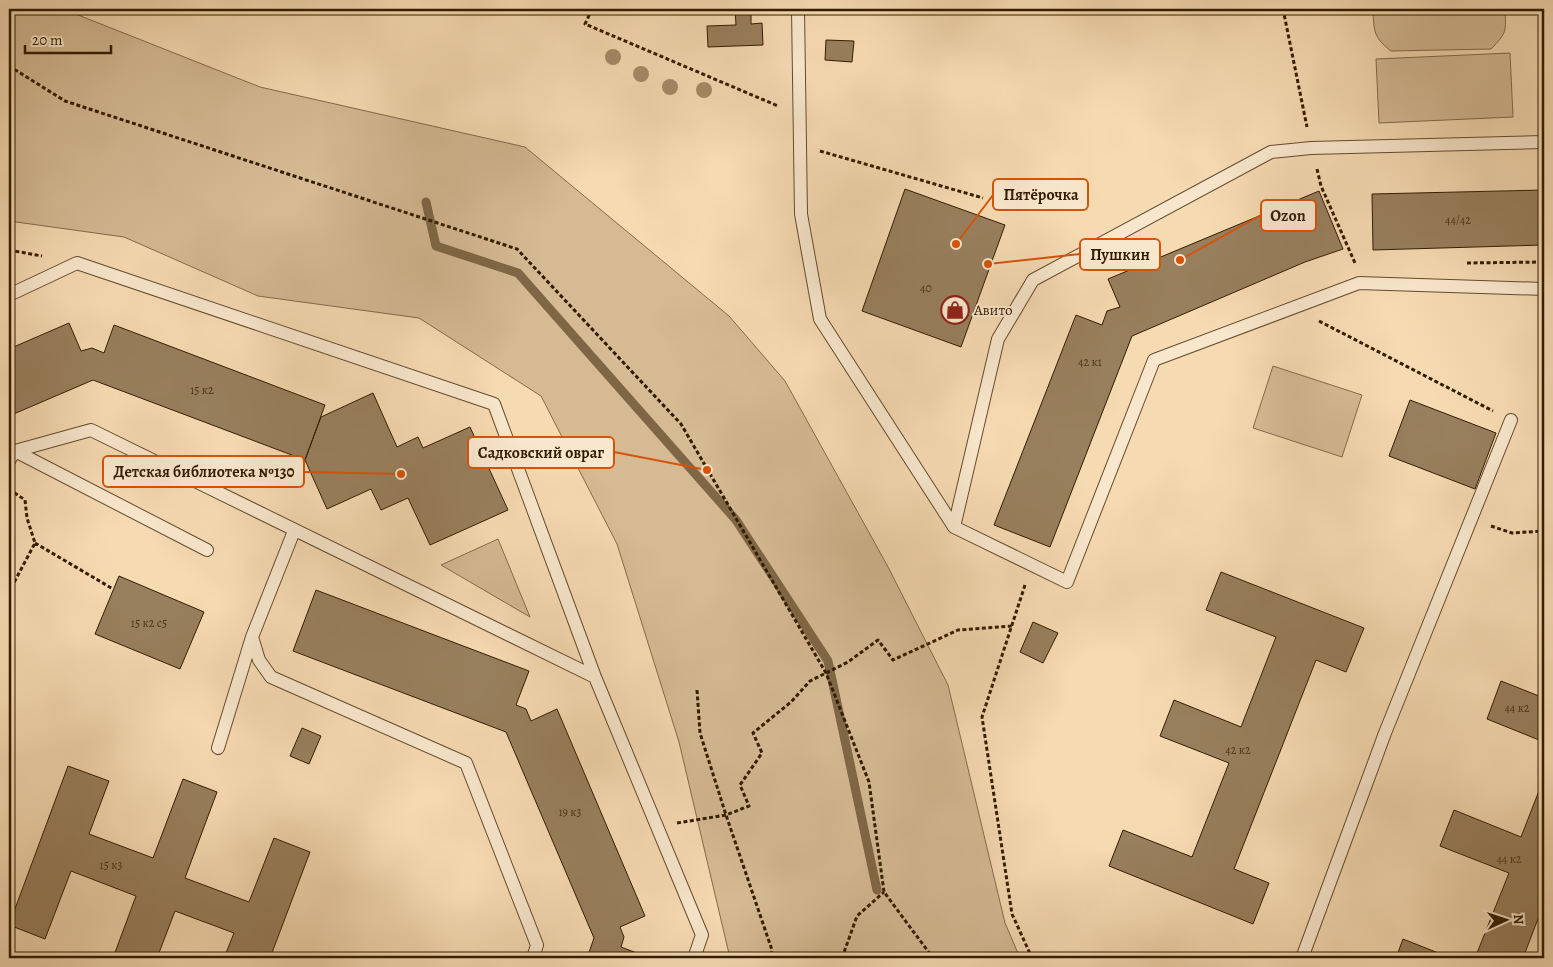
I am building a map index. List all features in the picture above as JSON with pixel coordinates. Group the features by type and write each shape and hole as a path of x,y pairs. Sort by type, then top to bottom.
{"lane":[{"path":"798,9 801,214 820,319 954,527 1067,582 1154,360 1359,283 1544,288"},
{"path":"954,527 998,339 1033,280 1272,152 1311,148 1544,142"},
{"path":"9,295 77,263 494,404 595,677 702,935 694,958"},
{"path":"1302,958 1385,733 1511,420"},
{"path":"12,456 91,430 595,677"},
{"path":"12,456 206,550"},
{"path":"218,748 252,636 294,531"},
{"path":"252,636 259,660 271,677 466,763 538,945 533,958"}],"path":[{"path":"592,9 585,24 799,115"},
{"path":"1282,9 1311,148"},
{"path":"9,66 65,101 517,249 681,424 826,673 869,782 884,892 934,958"},
{"path":"800,145 983,198"},
{"path":"1321,186 1357,266"},
{"path":"1294,308 1511,420"},
{"path":"9,489 25,500 27,518 35,543 114,589"},
{"path":"1472,519 1512,533 1544,531"},
{"path":"9,592 35,543"},
{"path":"1031,565 982,717 1012,914 1032,958"},
{"path":"657,826 726,815 749,806 740,785 762,752 754,732 791,702 810,682 848,662 878,640 893,660 958,630 1012,626"},
{"path":"697,690 700,733 772,950 771,958"},
{"path":"842,958 857,916 884,892"}],"shaded area":[{"path":"9,9 63,9 260,87 525,147 729,316 785,381 887,565 948,685 1005,923 1020,958 730,958 679,742 617,544 541,396 419,318 258,296 124,237 9,221"},
{"path":"1373,9 1505,9 1505,27 1503,35 1491,49 1391,51 1381,42 1376,33"},
{"path":"1510,53 1513,117 1379,123 1376,59"},
{"path":"1273,366 1362,395 1342,457 1253,428"},
{"path":"498,539 530,617 441,565"}],"building":[{"path":"735,9 751,9 751,24 762,23 763,45 708,47 707,26 736,25"},
{"path":"826,40 854,41 852,62 825,60"},
{"path":"905,189 1005,225 961,347 862,311"},
{"path":"1544,190 1544,245 1373,250 1372,194"},
{"path":"1319,191 1343,249 1305,262 1132,336 1050,547 994,525 1076,315 1102,325 1107,311 1120,307 1108,279"},
{"path":"69,323 81,351 92,348 104,353 114,325 325,405 305,460 93,380 9,416 9,349"},
{"path":"373,393 397,447 418,437 423,448 470,427 508,510 430,545 408,498 381,510 371,489 327,509 305,460 321,417"},
{"path":"1410,400 1496,433 1475,489 1389,456"},
{"path":"1221,572 1364,628 1346,672 1316,660 1234,869 1269,883 1253,924 1109,866 1123,830 1192,857 1229,763 1160,736 1174,700 1241,727 1276,637 1206,610"},
{"path":"119,576 204,612 180,669 95,634"},
{"path":"316,590 529,671 516,705 526,709 531,721 557,709 645,916 620,927 624,937 621,947 650,958 587,958 594,938 506,732 293,651"},
{"path":"1033,622 1058,633 1043,663 1020,652"},
{"path":"1501,681 1544,698 1544,742 1487,719"},
{"path":"302,728 321,736 309,764 290,756"},
{"path":"68,766 109,781 89,834 153,858 183,779 217,792 185,878 249,902 274,838 310,852 270,958 224,958 234,933 175,911 157,958 113,958 136,896 71,871 45,939 9,925"},
{"path":"1544,778 1544,903 1523,958 1475,958 1509,873 1440,846 1454,810 1521,837"},
{"path":"1403,939 1451,958 1396,958"}],"waterway":[{"path":"426,202 436,246 518,273 736,520 828,661 877,890"}],"place":[{"name":"Пятёрочка","path":"956,244"},
{"name":"Ozon","path":"1180,260"},
{"name":"Пушкин","path":"988,264"},
{"name":"Авито","path":"955,310"},
{"name":"Садковский овраг","path":"707,470"},
{"name":"Детская библиотека №130","path":"401,474"}]}
